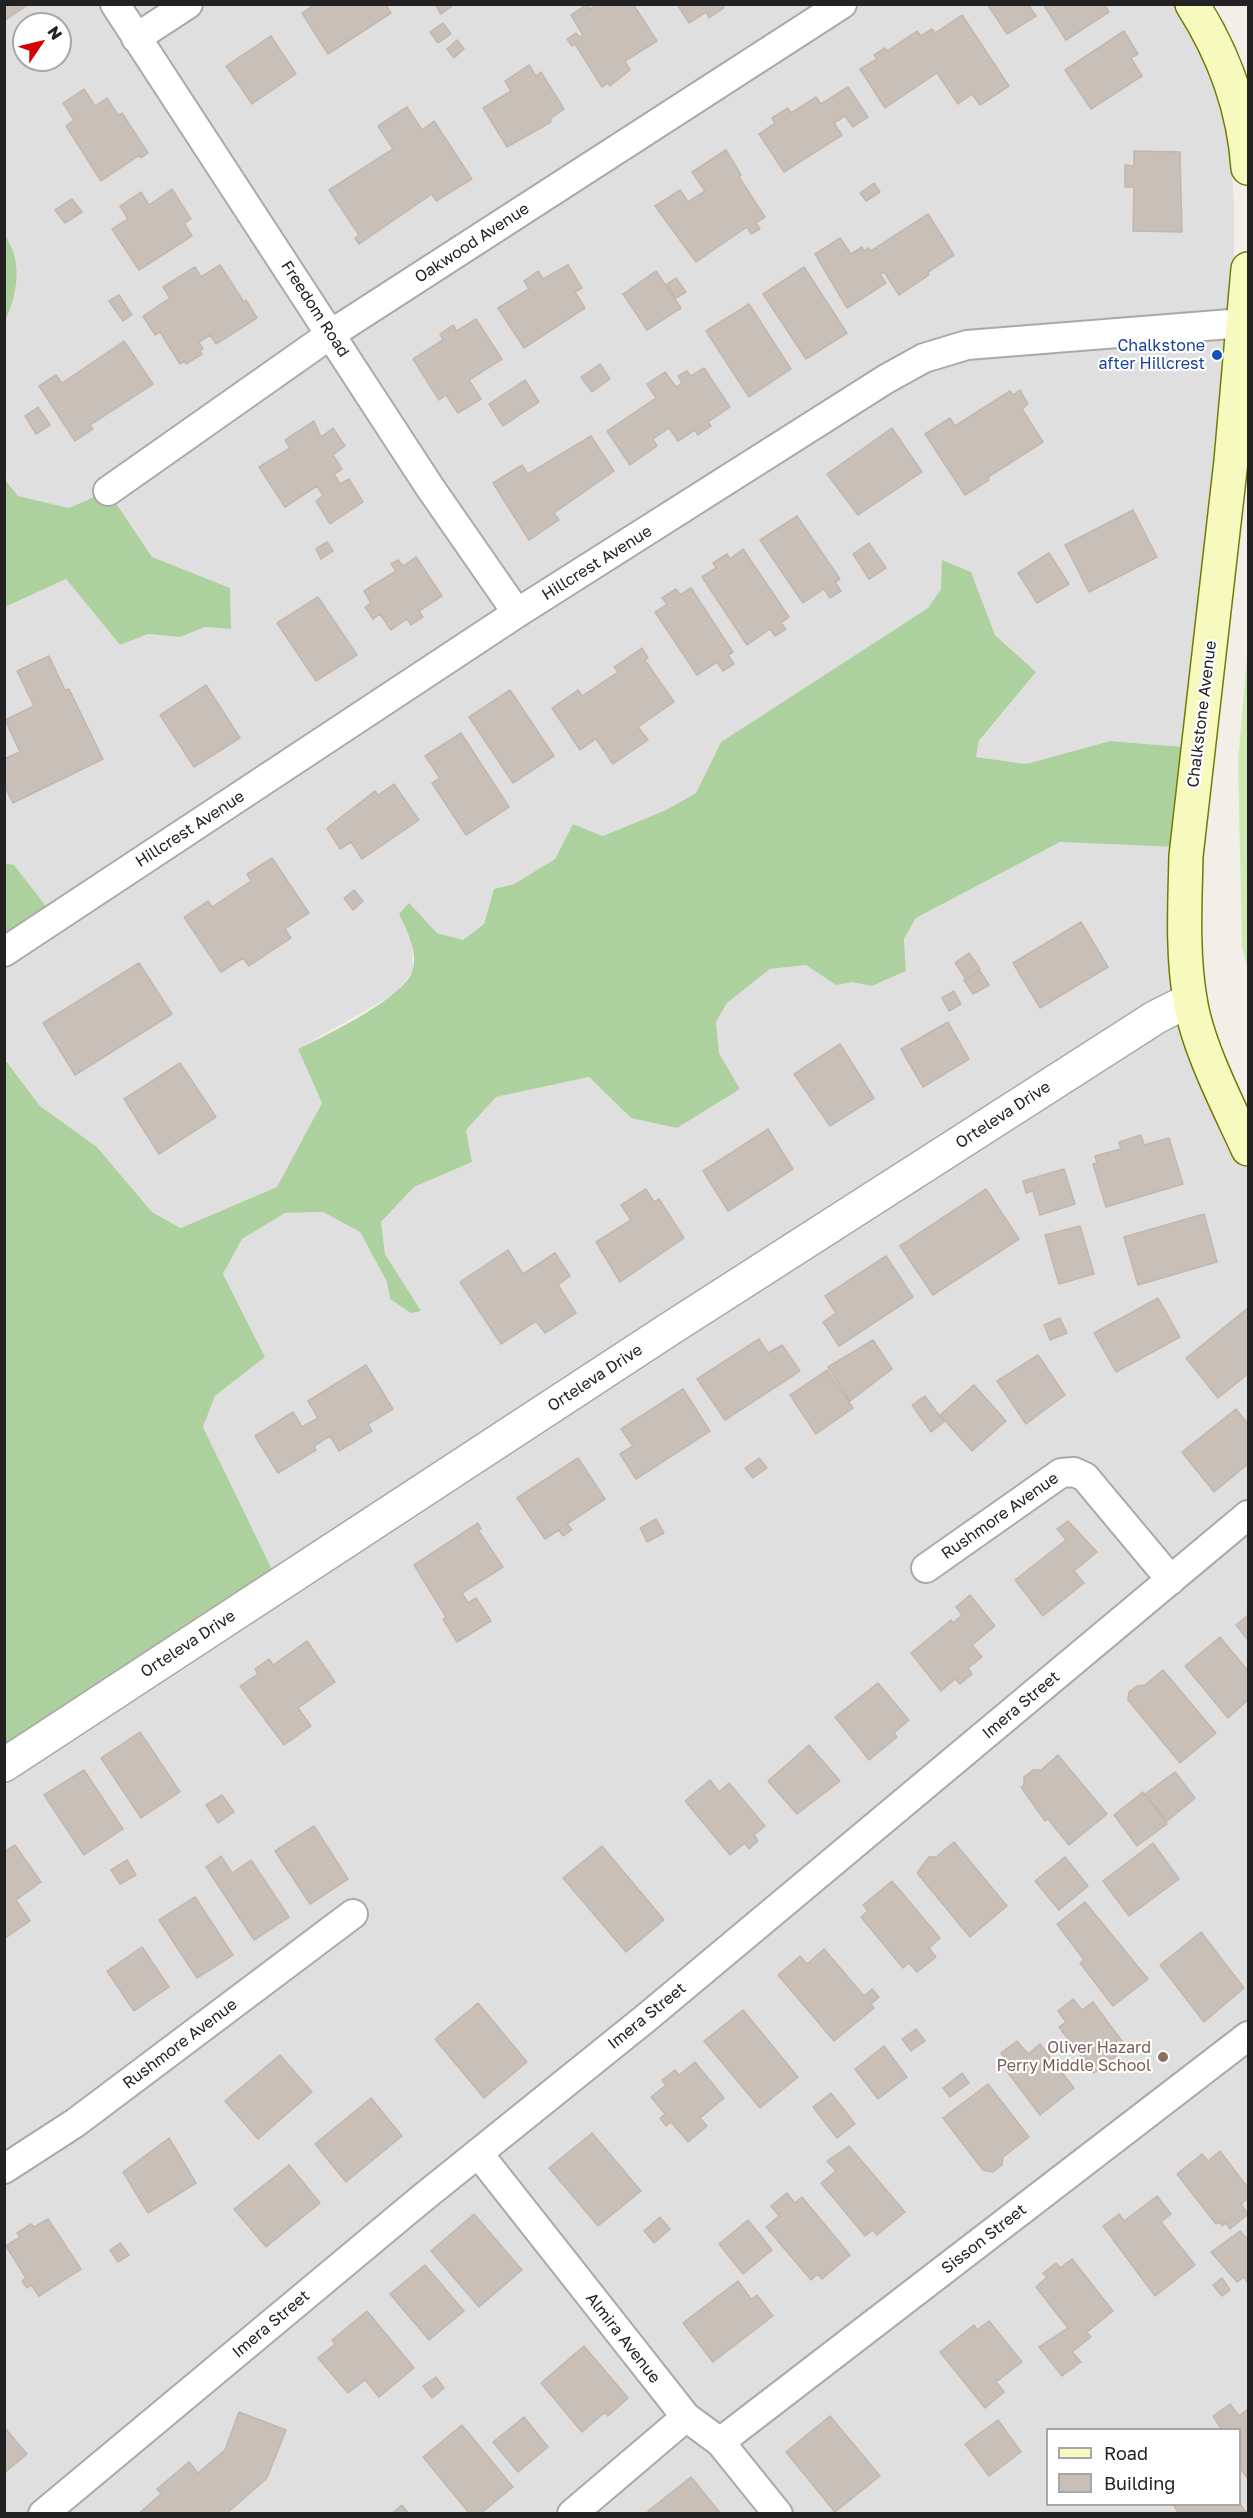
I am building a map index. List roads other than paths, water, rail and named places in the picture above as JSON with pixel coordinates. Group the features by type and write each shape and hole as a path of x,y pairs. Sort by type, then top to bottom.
{"main road":[{"path":"1192,4 1211,34 1234,90 1248,168"},
{"name":"Chalkstone Avenue","path":"1248,269 1231,461 1186,856 1185,903 1190,1000 1208,1055 1248,1149"}],"street":[{"name":"Freedom Road","path":"115,4 429,486 517,613"},
{"path":"136,38 188,4"},
{"name":"Oakwood Avenue","path":"108,491 331,334 842,4"},
{"name":"Hillcrest Avenue","path":"4,952 517,613 886,379 924,358 967,345 1244,323"},
{"name":"Orteleva Drive","path":"4,1765 668,1330 1156,1017 1190,1000"},
{"name":"Rushmore Avenue","path":"926,1568 1061,1473 1074,1472 1084,1477 1171,1580"},
{"name":"Imera Street","path":"43,2514 478,2153 646,2018 1248,1515"},
{"name":"Rushmore Avenue","path":"4,2169 75,2122 353,1914"},
{"name":"Sisson Street","path":"720,2442 1248,2036"},
{"name":"Almira Avenue","path":"478,2153 686,2417 720,2442 778,2514"},
{"path":"572,2514 686,2417"}],"place":[{"name":"Chalkstone after Hillcrest","path":"1217,355"},
{"name":"Oliver Hazard Perry Middle School","path":"1163,2057"}]}
